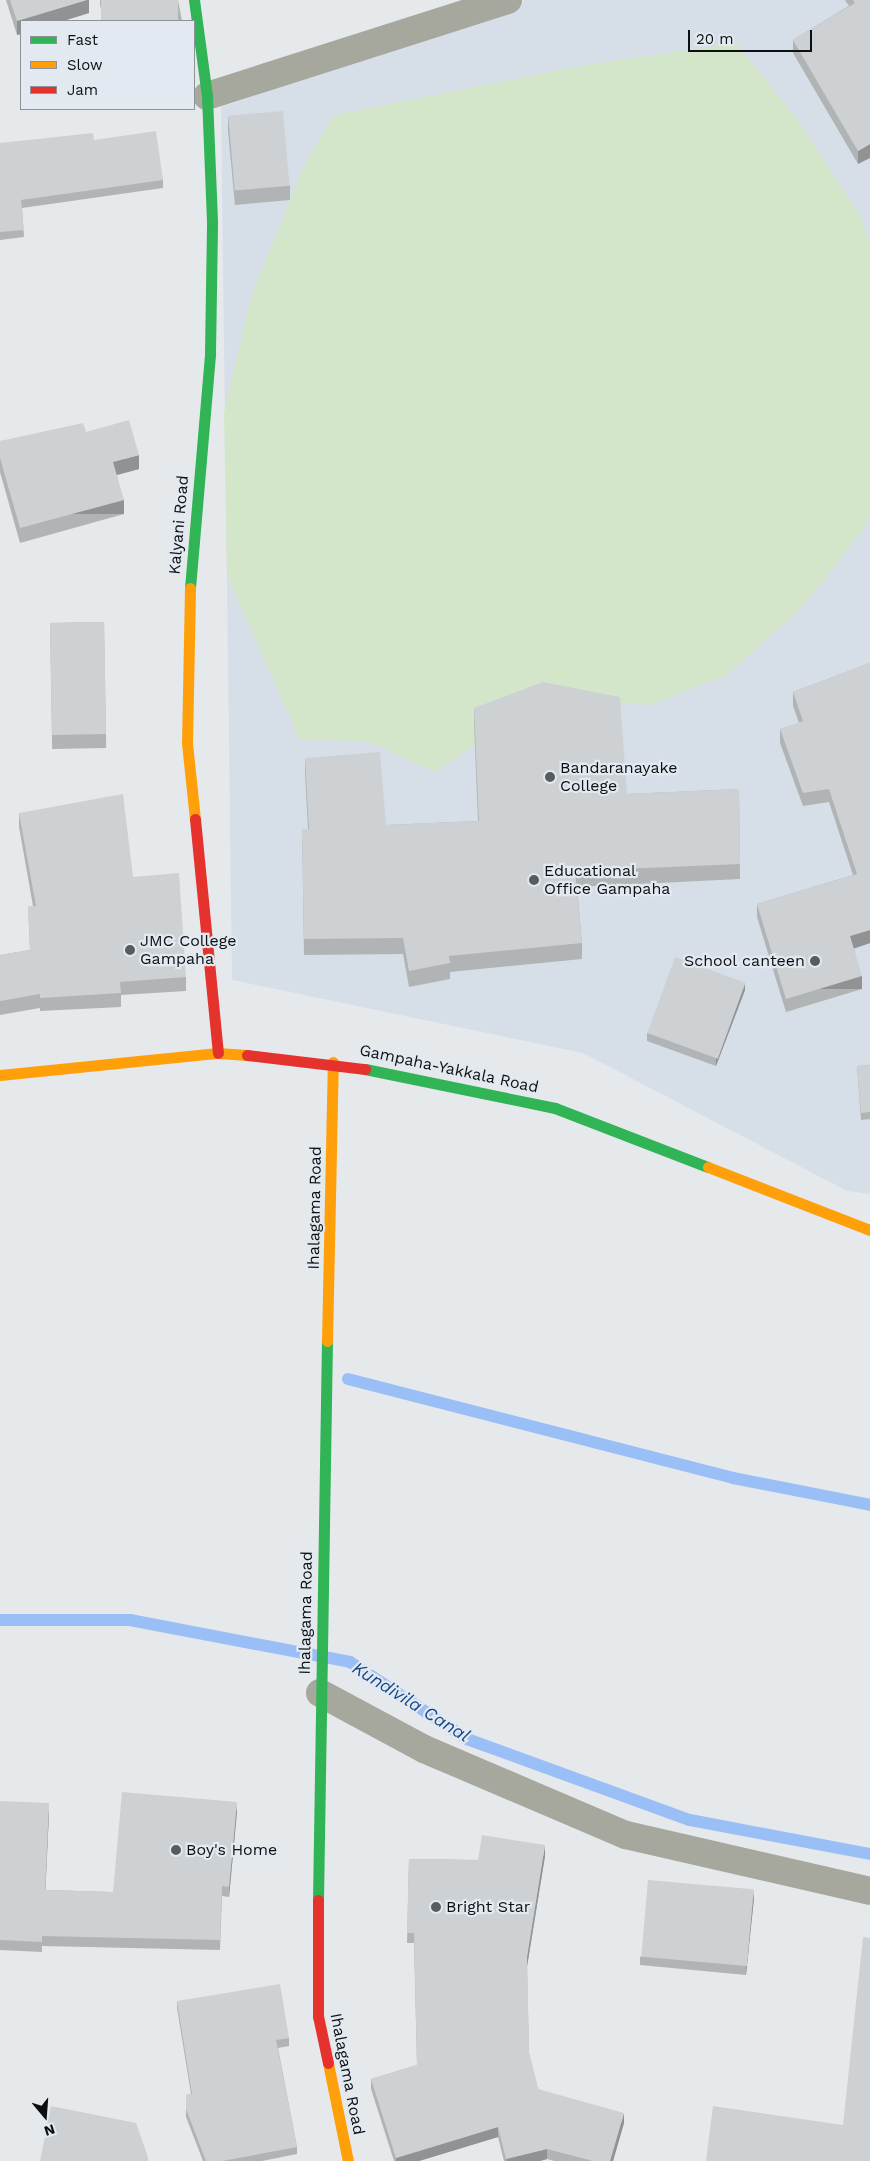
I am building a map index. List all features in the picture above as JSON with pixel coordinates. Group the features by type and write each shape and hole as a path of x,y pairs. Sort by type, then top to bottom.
{"main road":[{"name":"Kalyani Road","path":"194,0 206,96 212,221 210,353 187,628 187,744 218,1053"},
{"name":"Gampaha-Yakkala Road","path":"0,1075 218,1053 334,1062 555,1108 870,1230"},
{"name":"Ihalagama Road","path":"334,1062 320,1693 318,2016 348,2161"}],"street":[{"path":"206,96 508,0"},
{"path":"320,1693 424,1749 626,1835 870,1891"}],"shaded area":[{"name":"Bandaranayake College","path":"524,0 870,0 870,1194 847,1191 583,1053 232,980 221,107 515,11"}],"green space":[{"path":"736,43 799,122 860,216 870,243 870,512 864,528 804,605 727,675 649,705 543,698 435,772 368,741 300,740 227,574 224,413 251,297 304,166 334,115 586,65"}],"building":[{"path":"10,0 87,0 20,20 17,21"},
{"path":"101,0 178,0 178,20 101,20"},
{"path":"853,0 870,0 870,144 858,151 793,40 855,3"},
{"path":"283,111 290,186 235,191 228,116"},
{"path":"156,131 163,180 21,200 24,230 0,232 0,143 93,133 94,140"},
{"path":"129,420 139,455 113,462 124,500 20,528 0,458 0,441 83,423 86,432"},
{"path":"104,622 106,734 52,735 50,623"},
{"path":"870,663 870,930 850,936 862,976 786,999 757,904 857,874 829,789 803,793 780,729 803,721 793,692"},
{"path":"543,682 620,697 627,794 739,789 740,864 575,871 582,943 449,956 450,963 409,971 403,938 304,939 302,829 309,829 305,758 380,752 386,825 479,821 474,708"},
{"path":"123,794 133,877 179,873 186,977 120,982 121,993 40,998 40,994 0,1001 0,955 30,950 28,906 36,906 19,813"},
{"path":"675,957 745,983 718,1059 647,1033"},
{"path":"870,1065 870,1112 861,1113 857,1066"},
{"path":"122,1792 237,1802 229,1887 222,1886 220,1940 42,1936 42,1942 0,1940 0,1801 49,1803 45,1890 113,1892"},
{"path":"482,1835 545,1845 527,1957 529,2053 538,2089 624,2113 610,2161 593,2161 547,2149 506,2159 498,2127 396,2158 371,2079 417,2065 414,1933 407,1933 409,1859 478,1860"},
{"path":"648,1880 754,1889 747,1966 641,1957"},
{"path":"863,1937 870,1938 870,2161 706,2161 713,2106 843,2125"},
{"path":"280,1984 289,2038 276,2040 297,2147 222,2161 206,2161 186,2109 186,2095 192,2094 177,2001"},
{"path":"51,2106 136,2123 148,2161 40,2161"}],"waterway":[{"path":"348,1379 733,1478 870,1505"},
{"name":"Kundivila Canal","path":"0,1620 130,1620 350,1662 467,1739 690,1820 870,1854"}],"traffic: fast":[{"path":"190,588 210,353 212,221 207,96 194,0"},
{"path":"365,1069 555,1108 708,1167"},
{"path":"318,1900 327,1341"}],"traffic: slow":[{"path":"190,588 187,743 195,819"},
{"path":"0,1075 218,1053 247,1055"},
{"path":"327,1341 333,1062"},
{"path":"708,1167 870,1230"},
{"path":"328,2063 348,2161"}],"traffic: jam":[{"path":"195,819 218,1053"},
{"path":"247,1055 365,1069"},
{"path":"318,1900 318,2016 328,2063"}],"place":[{"name":"Bandaranayake College","path":"550,777"},
{"name":"Educational Office Gampaha","path":"534,880"},
{"name":"JMC College Gampaha","path":"130,950"},
{"name":"School canteen","path":"815,961"},
{"name":"Boy's Home","path":"176,1850"},
{"name":"Bright Star","path":"436,1907"}]}
